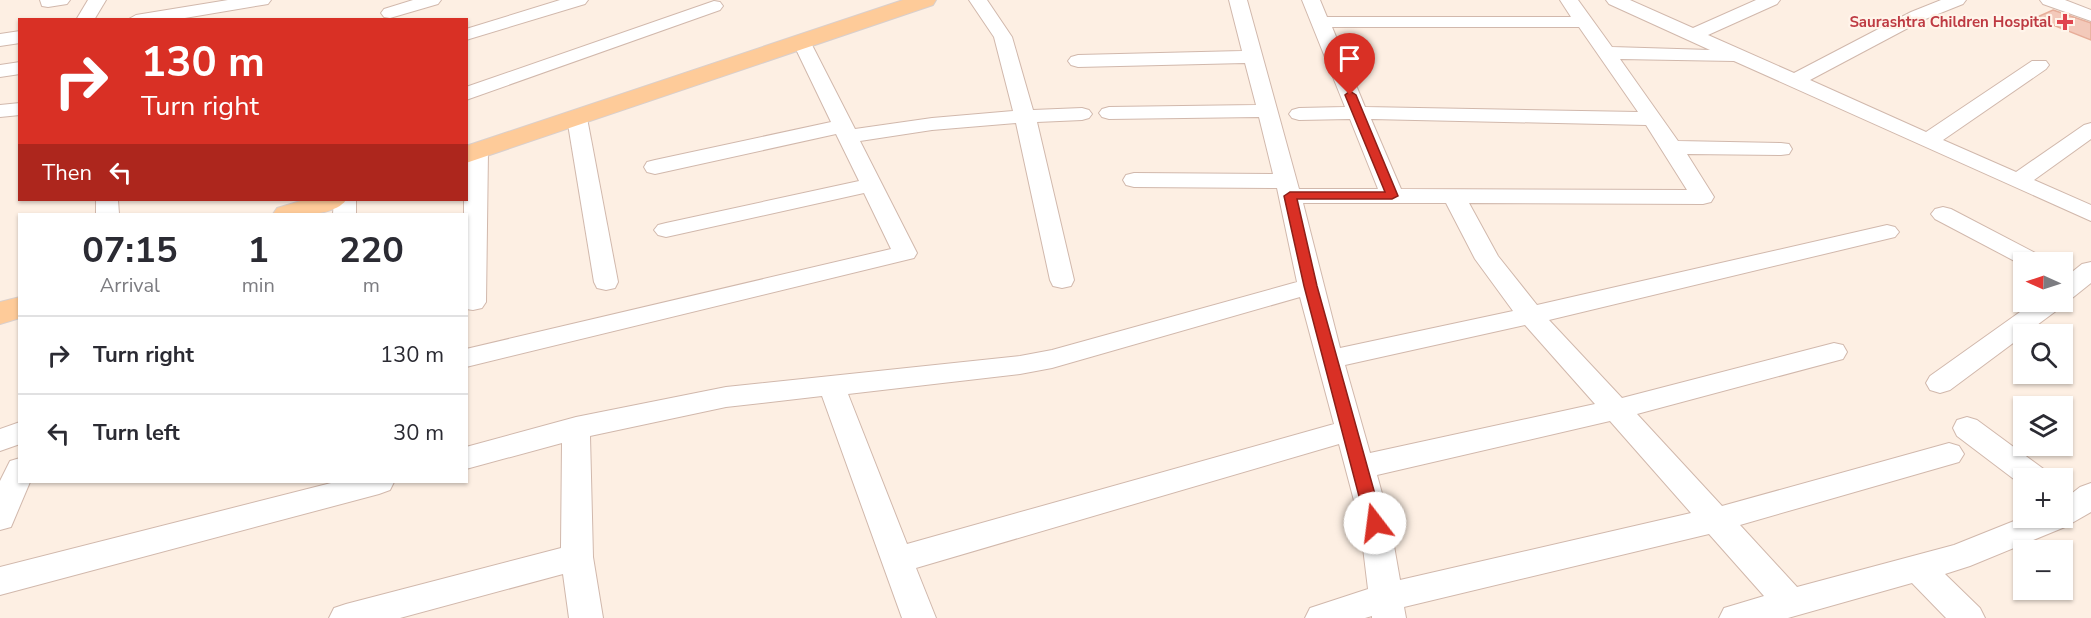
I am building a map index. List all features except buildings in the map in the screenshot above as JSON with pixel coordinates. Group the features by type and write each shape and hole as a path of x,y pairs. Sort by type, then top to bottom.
{"main road":[{"path":"472,153 802,43 918,0"},
{"path":"290,213 329,201"},
{"path":"0,313 18,308"}],"street":[{"path":"86,18 98,0"},
{"path":"142,18 169,8 262,0"},
{"path":"390,11 432,0"},
{"path":"468,34 579,0"},
{"path":"978,0 1003,37 1025,116 1062,280"},
{"path":"1238,0 1288,188 1310,286 1332,359 1375,523 1388,608"},
{"path":"1311,0 1392,196"},
{"path":"1134,180 1392,196 1703,197 1672,147 1569,0"},
{"path":"1615,0 2091,214"},
{"path":"1694,35 1770,0"},
{"path":"1795,80 1917,16 1957,0"},
{"path":"2049,0 2091,16"},
{"path":"2072,0 2091,7"},
{"path":"468,93 714,6"},
{"path":"1320,22 1585,22"},
{"path":"0,40 18,38"},
{"path":"468,358 906,253 802,43"},
{"path":"1607,53 1742,56"},
{"path":"1078,61 1253,57"},
{"path":"1929,140 2039,65"},
{"path":"0,70 18,68"},
{"path":"0,111 18,108"},
{"path":"1109,113 1267,111"},
{"path":"1299,114 1358,113 1652,119"},
{"path":"655,167 845,131 1025,116 1082,114"},
{"path":"577,118 606,282"},
{"path":"2019,180 2091,129"},
{"path":"1672,147 1781,149"},
{"path":"472,153 473,302"},
{"path":"666,230 872,185"},
{"path":"1454,196 1487,259 1531,316 1791,603"},
{"path":"1943,214 2015,252"},
{"path":"1332,359 1531,316 1887,232"},
{"path":"468,457 576,428 726,397 1052,359 1310,286"},
{"path":"1940,383 2037,312"},
{"path":"1360,467 1615,410 1834,352"},
{"path":"831,384 919,618"},
{"path":"576,428 577,557 586,618"},
{"path":"1967,428 2021,468"},
{"path":"897,560 1350,430"},
{"path":"0,440 18,434"},
{"path":"1322,618 1388,608 1715,520 1949,453"},
{"path":"0,518 18,474"},
{"path":"0,581 376,483"},
{"path":"1736,618 1959,557 2074,506"},
{"path":"346,618 577,557"},
{"path":"1918,568 1968,618"}],"place":[{"name":"Saurashtra Children Hospital","path":"2065,22"}],"route":[{"path":"1350,95 1392,196 1290,196 1310,286 1332,359 1375,523"}]}
